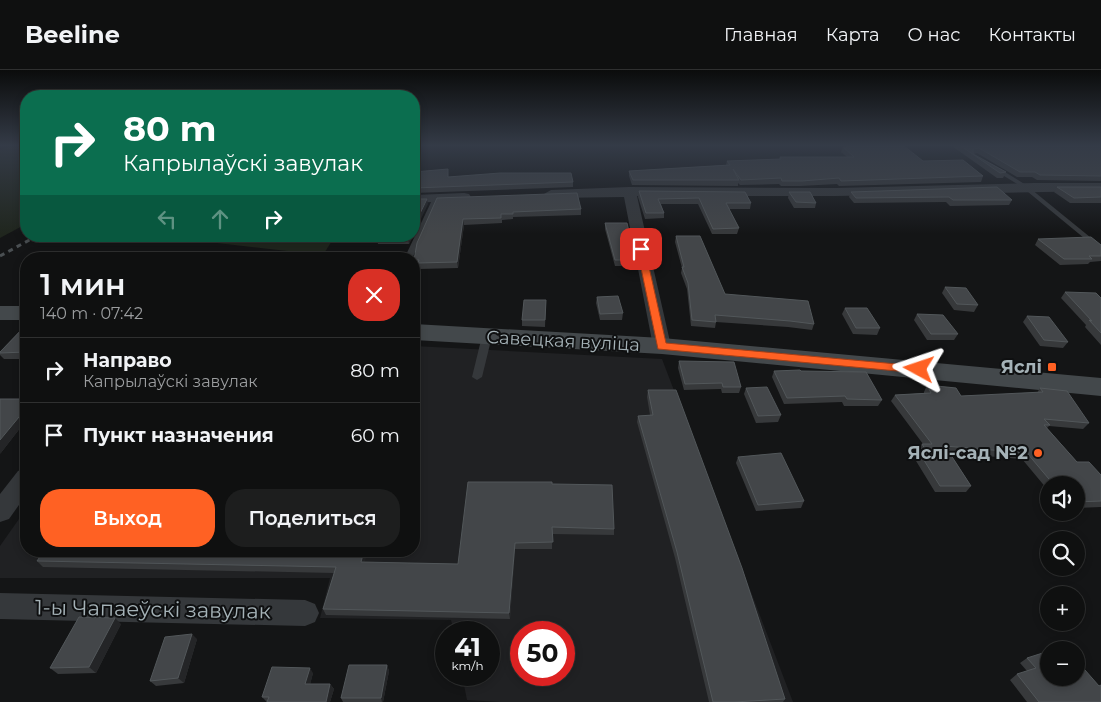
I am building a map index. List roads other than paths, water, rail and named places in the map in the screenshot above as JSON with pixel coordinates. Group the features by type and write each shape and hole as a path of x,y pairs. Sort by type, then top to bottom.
{"main road":[{"path":"0,313 20,314"},
{"name":"Савецкая вуліца","path":"420,332 662,346 1101,387"}],"street":[{"path":"542,195 629,191 836,192 1024,186 1101,187"},
{"path":"629,191 662,346"},
{"path":"420,199 474,197"},
{"path":"0,512 20,485"},
{"name":"1-ы Чапаеўскі завулак","path":"0,606 305,613"}],"lane":[{"path":"1007,175 1024,186 1101,250"},
{"path":"420,232 435,199"},
{"path":"477,377 487,336"}],"railway":[{"path":"0,256 26,242"}],"place":[{"name":"Яслі","path":"1052,367"},
{"name":"Яслі-сад №2","path":"1038,453"}]}
